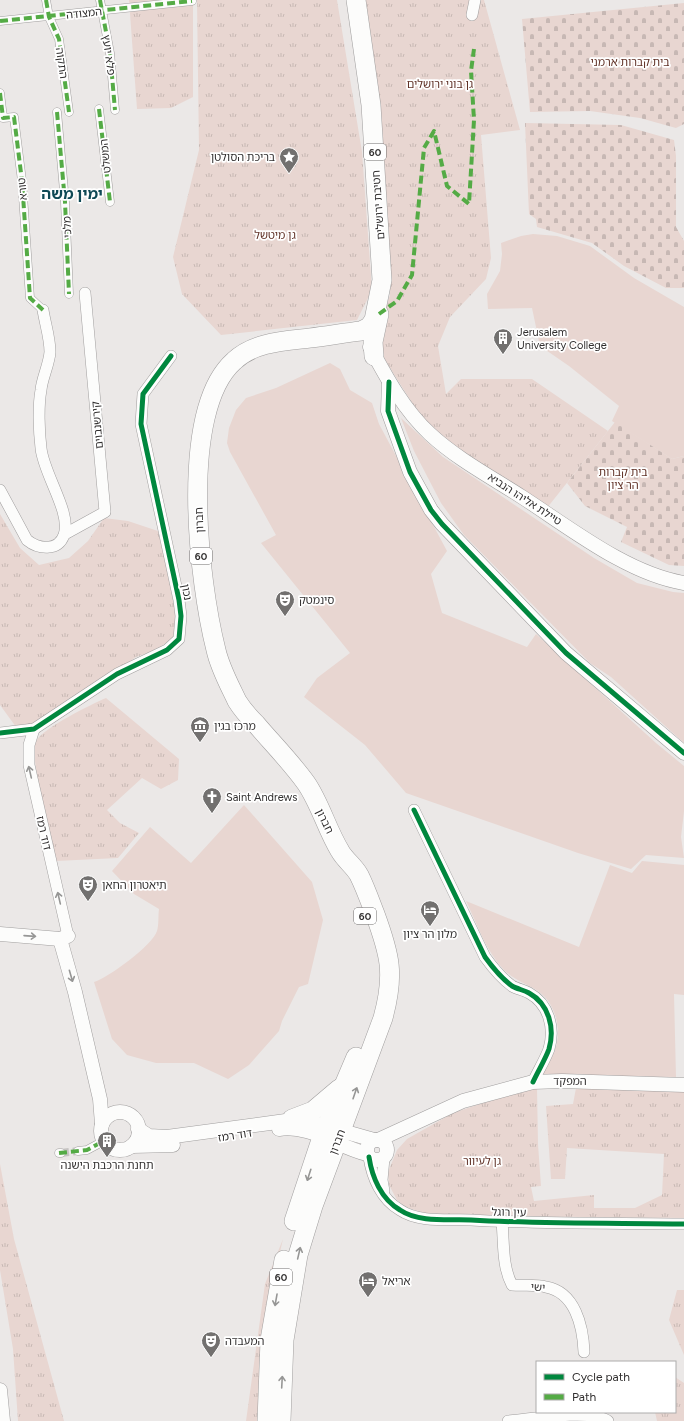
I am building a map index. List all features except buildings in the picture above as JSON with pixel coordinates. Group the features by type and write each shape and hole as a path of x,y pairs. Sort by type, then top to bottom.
{"highway":[{"name":"חטיבת ירושלים","path":"356,0 371,105 382,280 378,305 373,323 361,331"},
{"path":"374,356 373,342 379,322 378,305"},
{"name":"חברון","path":"281,1421 284,1340 298,1255 344,1083 372,1019 380,982 380,968 374,939 347,876 341,853 306,783 239,704 224,674 216,652 210,624 200,551 198,502 200,449 206,409 213,390 221,376 234,360 253,349 275,342 361,331"},
{"name":"חברון","path":"267,1421 270,1340 285,1254 331,1134 383,1018 390,978 388,953 370,901 359,875 341,853"},
{"path":"292,1119 304,1115 320,1106 344,1083"}],"street":[{"name":"התקוה","path":"46,0 49,17 58,39 69,112"},
{"name":"פלא יועץ","path":"100,0 110,53 115,110"},
{"name":"המצודה","path":"0,21 49,17 192,0"},
{"path":"472,15 475,0"},
{"name":"טורא","path":"0,92 3,118 14,117 22,181 30,298 43,310"},
{"name":"המשלט","path":"100,109 110,202"},
{"name":"מלכי","path":"58,112 66,202 69,294"},
{"name":"קירשנבוים","path":"65,534 105,512 85,293"},
{"path":"0,490 27,540 34,546 51,547 60,542 65,534 66,521 48,475 41,449 40,391 50,352 43,310"},
{"name":"טיילת אליהו הנביא","path":"361,331 389,382 429,433 455,454 608,553 655,577 684,583"},
{"name":"נכון","path":"0,733 34,729 117,674 167,650 179,639 181,616 179,600 141,424 143,394 171,356"},
{"path":"389,382 388,411 410,472 431,510 442,524 566,653 684,753"},
{"name":"דוד רמז","path":"34,729 28,745 29,765 75,992 100,1099 102,1124"},
{"path":"414,810 485,957 498,974 513,986 530,993 542,1005 549,1016 551,1026 550,1043 533,1082"},
{"path":"0,934 64,938"},
{"name":"המפקד","path":"368,1155 369,1144 381,1147 415,1123 463,1101 533,1082 562,1081 684,1085"},
{"path":"124,1113 134,1119 138,1129 137,1138 132,1146 118,1150 107,1146 101,1136 102,1124 112,1114 124,1113"},
{"name":"דוד רמז","path":"138,1129 149,1136 167,1137 292,1119 306,1120 331,1134"},
{"name":"דוד רמז","path":"132,1146 162,1146 284,1128 331,1134"},
{"path":"331,1134 381,1147 382,1180 386,1198"},
{"path":"331,1134 368,1155"},
{"path":"78,1151 87,1150 100,1144"},
{"name":"עין רוגל","path":"368,1155 374,1178 386,1198 400,1211 421,1217 502,1222 684,1224"},
{"name":"ישי","path":"502,1222 508,1278 512,1284 545,1286 557,1289 565,1296 576,1310 582,1330 584,1352"},
{"path":"0,1390 3,1421"},
{"path":"508,1421 575,1415 596,1416 608,1421"}],"green space":[{"path":"129,0 193,0 193,97 171,108 137,109"},
{"name":"גן מיטשל","path":"197,0 337,0 362,152 372,290 357,320 221,335 182,294 173,257 199,150"},
{"name":"גן בוני ירושלים","path":"366,0 484,0 520,130 481,135 491,258 486,279 450,317 438,346 446,394 461,379 532,379 608,431 547,508 458,453 426,425 368,333 380,323 390,295 381,130 367,25"},
{"name":"בית קברות ארמני","path":"684,3 684,124 676,128 640,118 590,111 530,112 522,19"},
{"path":"525,123 621,125 674,140 676,156 676,227 684,241 684,288 666,288 624,266 592,243 537,227 536,219 529,214"},
{"path":"533,234 557,236 590,246 634,278 684,307 684,456 672,459 612,421 619,406 569,366 540,346 532,308 488,309 487,294 500,271 502,254 501,243 521,236"},
{"path":"330,363 340,369 350,390 372,403 379,424 447,551 431,574 442,613 527,647 536,634 656,743 684,766 684,811 681,837 684,858 646,855 631,869 578,853 406,793 365,745 304,697 317,678 350,653 261,543 276,535 230,452 227,443 229,428 236,410 246,398 276,388"},
{"path":"401,418 443,457 594,558 637,583 673,592 684,593 684,743 611,677 590,663 464,535 441,503 414,451"},
{"name":"בית קברות הר ציון","path":"615,422 672,459 684,456 684,566 669,565 621,542 627,527 585,506 567,483"},
{"path":"0,514 20,548 39,565 69,558 88,541 104,518 128,521 161,532 175,597 176,611 174,637 156,650 136,657 31,730 19,731 0,705"},
{"path":"106,698 179,759 178,780 161,789 142,778 107,810 120,823 139,833 118,858 56,861 35,763 34,749 36,741 40,736 58,723"},
{"path":"244,805 312,882 323,920 308,984 299,987 282,1021 279,1031 249,1065 228,1079 194,1063 156,1063 127,1055 112,1039 94,982 119,968 139,952 154,937 158,926 159,909 134,894 112,871 150,827 191,863"},
{"path":"642,861 684,865 684,995 674,994 676,1077 540,1075 553,1055 557,1044 558,1027 553,1010 544,996 538,991 512,977 498,963 482,937 466,901 579,947 610,865 632,873"},
{"name":"גן לעיוור","path":"537,1087 538,1144 541,1186 531,1187 534,1201 594,1195 594,1208 635,1208 662,1195 664,1154 567,1148 565,1179 551,1179 546,1106 573,1104 576,1088 684,1091 684,1218 482,1216 425,1213 405,1207 397,1200 389,1185 388,1172 397,1150 407,1139 453,1113 509,1094"},
{"path":"0,1164 14,1239 64,1421 18,1421 13,1349 0,1270"},
{"path":"283,1239 269,1299 258,1421 246,1421 265,1284"},
{"path":"677,1290 684,1290 684,1355 669,1320"},
{"path":"676,1378 684,1383 684,1421 657,1421 655,1413 676,1413"}],"tunnel":[{"path":"61,1153 78,1151"}],"marked path":[{"path":"46,0 49,17 59,39 69,112"},
{"path":"100,0 110,53 115,110"},
{"path":"0,21 192,1"},
{"path":"379,314 397,301 412,275 424,148 434,131 447,186 469,204 474,120 471,71 474,49"},
{"path":"0,93 3,118 14,117 22,181 30,298 43,310"},
{"path":"99,109 110,202"},
{"path":"57,112 65,202 69,294"},
{"path":"59,1153 87,1150 100,1143"}],"cycle path":[{"path":"0,733 34,729 117,674 167,650 179,639 181,616 179,600 141,424 143,394 171,356"},
{"path":"389,382 388,411 410,472 431,510 442,524 566,653 684,753"},
{"path":"414,810 485,957 504,980 512,986 527,992 536,998 546,1010 551,1025 551,1041 549,1049 533,1082"},
{"path":"369,1157 372,1172 378,1187 388,1200 400,1210 425,1219 684,1224"}],"place":[{"name":"בריכת הסולטן","path":"289,174"},
{"name":"Jerusalem University College","path":"503,355"},
{"name":"סינמטק","path":"285,617"},
{"name":"מרכז בגין","path":"200,743"},
{"name":"Saint Andrews","path":"212,814"},
{"name":"תיאטרון החאן","path":"88,902"},
{"name":"מלון הר ציון","path":"430,927"},
{"name":"תחנת הרכבת הישנה","path":"107,1158"},
{"name":"אריאל","path":"368,1298"},
{"name":"המעבדה","path":"211,1358"}],"district":[{"name":"ימין משה","path":"72,194"}]}
